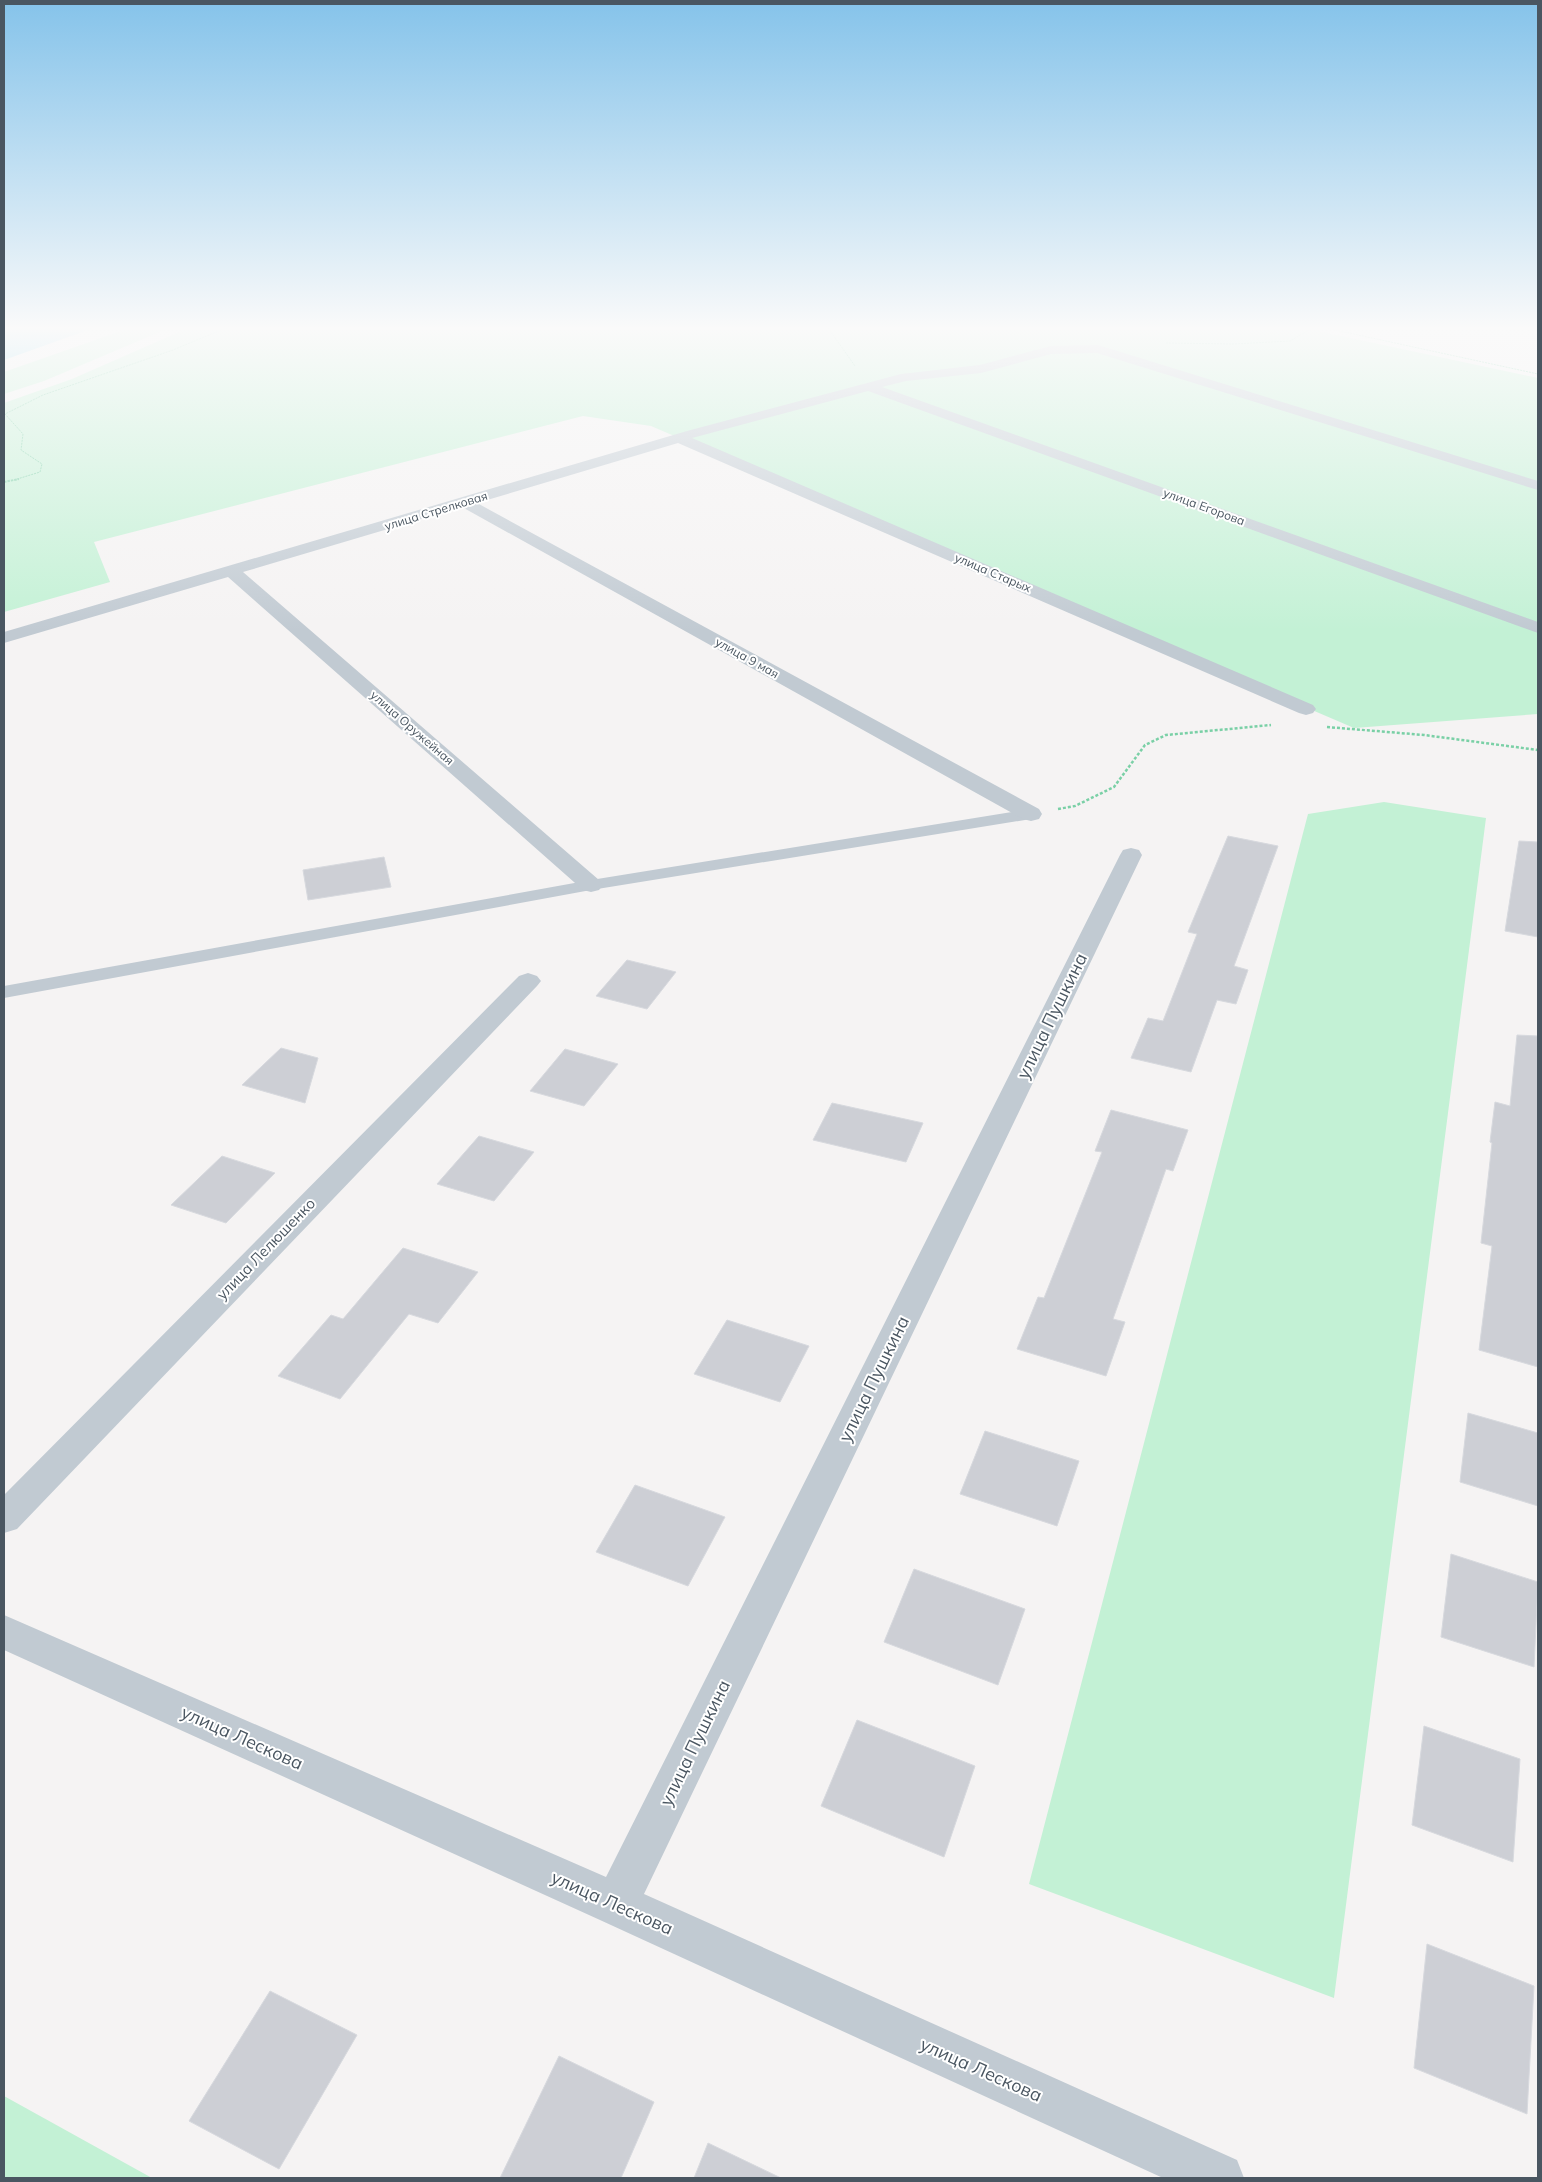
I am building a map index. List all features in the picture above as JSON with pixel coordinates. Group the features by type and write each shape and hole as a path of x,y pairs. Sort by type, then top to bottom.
{"street":[{"name":"улица Стрелковая","path":"4,638 722,427"},
{"name":"улица Егорова","path":"980,427 1538,628"},
{"name":"улица Стрелковая","path":"1348,427 1538,486"},
{"name":"улица Старых","path":"680,438 1306,708"},
{"name":"улица 9 мая","path":"464,502 1031,814"},
{"name":"улица Оружейная","path":"233,572 591,885"},
{"name":"улица Пушкина","path":"616,1904 1131,855"},
{"name":"улица Лелюшенко","path":"4,1518 528,981"},
{"name":"улица Лескова","path":"4,1632 616,1904 1219,2178"}],"lane":[{"path":"4,992 591,885 1031,814"}],"path":[{"path":"4,482 40,472 42,464 21,450 23,434 17,427"},
{"path":"1031,814 1074,806 1114,787 1145,745 1166,735 1275,724"},
{"path":"1322,726 1424,735 1538,750"}],"green space":[{"path":"4,427 541,427 94,542 110,582 4,612"},
{"path":"653,427 1538,427 1538,714 1354,728"},
{"path":"1384,802 1486,818 1334,1998 1029,1884 1308,814"},
{"path":"4,2096 152,2178 4,2178"}],"building":[{"path":"1228,836 1278,846 1234,966 1248,970 1236,1004 1217,1000 1191,1072 1131,1058 1148,1018 1163,1021 1197,934 1188,932"},
{"path":"1519,841 1538,842 1538,937 1505,931"},
{"path":"384,857 391,887 308,900 303,870"},
{"path":"627,960 676,972 647,1009 596,996"},
{"path":"1517,1035 1538,1036 1538,1367 1479,1350 1492,1246 1481,1243 1492,1143 1490,1142 1495,1102 1510,1106"},
{"path":"281,1048 318,1058 305,1103 242,1085"},
{"path":"565,1049 618,1064 584,1106 530,1091"},
{"path":"832,1103 923,1123 906,1162 813,1140"},
{"path":"1111,1110 1188,1130 1173,1171 1166,1169 1113,1319 1125,1322 1106,1376 1017,1349 1038,1297 1044,1298 1102,1152 1095,1151"},
{"path":"479,1136 534,1152 494,1201 437,1184"},
{"path":"222,1156 275,1173 226,1223 171,1205"},
{"path":"403,1248 478,1272 438,1323 409,1314 340,1399 278,1376 331,1315 343,1319"},
{"path":"727,1320 809,1346 780,1402 694,1374"},
{"path":"1468,1413 1538,1433 1538,1506 1460,1482"},
{"path":"985,1431 1079,1461 1057,1526 960,1494"},
{"path":"635,1485 725,1517 688,1586 596,1552"},
{"path":"1451,1554 1538,1582 1534,1667 1441,1637"},
{"path":"914,1569 1025,1609 998,1685 884,1642"},
{"path":"857,1720 975,1766 944,1857 821,1806"},
{"path":"1424,1726 1520,1759 1513,1862 1412,1825"},
{"path":"1427,1944 1534,1986 1527,2114 1414,2068"},
{"path":"270,1991 357,2035 279,2169 189,2121"},
{"path":"559,2056 654,2102 621,2178 500,2178"},
{"path":"708,2143 781,2178 694,2178"}]}
